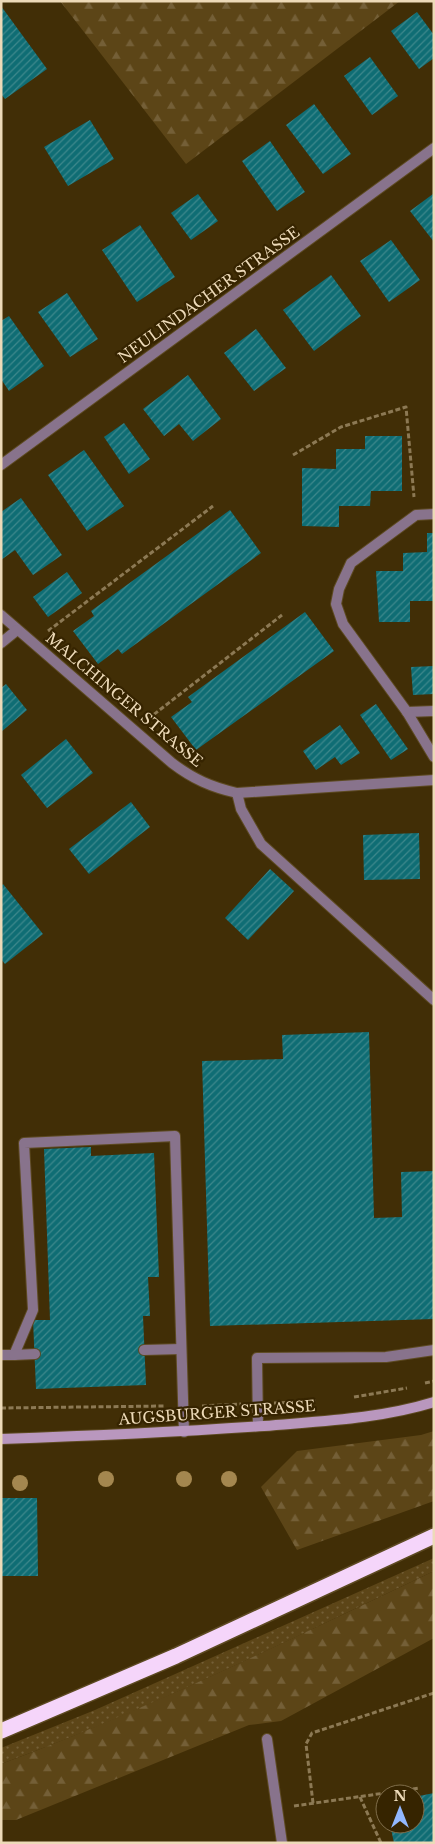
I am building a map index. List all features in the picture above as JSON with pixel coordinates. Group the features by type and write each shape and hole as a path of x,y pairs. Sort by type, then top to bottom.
{"highway":[{"path":"1,1732 176,1656 434,1536"}],"street":[{"name":"NEULINDACHER STRASSE","path":"1,466 434,148"},
{"path":"434,514 416,515 351,563 338,589 336,604 344,624 408,712 434,756"},
{"name":"MALCHINGER STRASSE","path":"1,615 190,776 211,787 237,793 434,780"},
{"path":"1,643 17,630"},
{"path":"408,712 434,711"},
{"path":"237,793 242,809 262,844 434,1000"},
{"path":"14,1355 33,1310 24,1143 175,1136 184,1432"},
{"path":"144,1350 181,1349"},
{"path":"258,1426 257,1358 386,1357 434,1350"},
{"path":"1,1355 35,1354"},
{"name":"AUGSBURGER STRASSE","path":"1,1439 184,1432 338,1420 415,1408 434,1402"},
{"path":"267,1739 282,1843"}],"path":[{"path":"293,455 341,427 406,407 416,515"},
{"path":"32,643 212,506"},
{"path":"134,730 282,615"},
{"path":"421,1385 434,1380"},
{"path":"353,1398 414,1387"},
{"path":"1,1408 182,1406 325,1401"},
{"path":"313,1803 306,1744 312,1733 434,1693"},
{"path":"277,1808 375,1795"},
{"path":"360,1797 381,1843"}],"green space":[{"path":"60,1 400,1 186,164"},
{"path":"434,1431 434,1501 297,1550 261,1487 297,1451 421,1435"},
{"path":"434,1558 434,1571 327,1622 111,1721 1,1764 1,1748 95,1710"},
{"path":"434,1571 434,1638 281,1721 249,1725 16,1820 1,1820 1,1764 165,1697"}],"building":[{"path":"1,6 47,69 5,99 1,94"},
{"path":"417,12 434,35 434,58 419,69 391,31"},
{"path":"370,57 398,96 372,115 344,76"},
{"path":"314,104 351,154 323,174 286,125"},
{"path":"90,120 114,159 68,186 44,147"},
{"path":"270,141 305,192 277,211 242,161"},
{"path":"198,194 218,221 191,240 171,213"},
{"path":"434,195 434,242 410,211"},
{"path":"140,225 175,277 137,302 102,250"},
{"path":"391,240 420,280 389,302 360,261"},
{"path":"331,275 361,316 314,351 283,310"},
{"path":"67,293 98,339 70,357 38,312"},
{"path":"9,316 44,366 9,391 1,379 1,321"},
{"path":"256,329 286,368 254,391 224,353"},
{"path":"188,375 221,419 193,441 179,424 164,436 143,409"},
{"path":"124,423 150,459 129,474 104,437"},
{"path":"365,436 402,436 402,491 371,491 370,506 339,506 339,527 302,526 302,468 336,469 336,449 365,449"},
{"path":"84,450 124,506 87,531 48,475"},
{"path":"21,498 62,555 33,575 15,550 1,560 1,512"},
{"path":"230,510 261,553 122,654 118,649 98,664 73,631 94,616 91,611"},
{"path":"427,533 434,533 434,601 410,601 410,622 379,622 376,571 403,571 403,553 427,552"},
{"path":"67,572 82,593 48,617 33,597"},
{"path":"305,612 334,651 196,750 171,717 192,702 188,697"},
{"path":"434,666 434,694 413,695 411,667"},
{"path":"6,684 27,710 1,732 1,688"},
{"path":"376,704 408,749 391,760 360,715"},
{"path":"340,725 360,753 341,765 335,757 316,770 303,751"},
{"path":"66,739 93,773 47,808 21,775"},
{"path":"131,802 150,827 89,874 69,849"},
{"path":"419,833 420,879 364,880 363,835"},
{"path":"270,869 294,891 248,940 225,918"},
{"path":"3,884 43,934 5,964 1,959 1,886"},
{"path":"369,1032 374,1218 402,1217 401,1172 434,1171 434,1319 210,1326 202,1061 283,1059 282,1035"},
{"path":"91,1147 91,1156 154,1153 159,1277 148,1277 150,1316 143,1316 146,1385 36,1389 33,1320 50,1320 44,1149"},
{"path":"1,1498 37,1498 38,1576 1,1576"},
{"path":"434,1793 434,1843 394,1843 392,1834 425,1834 425,1795"}]}
